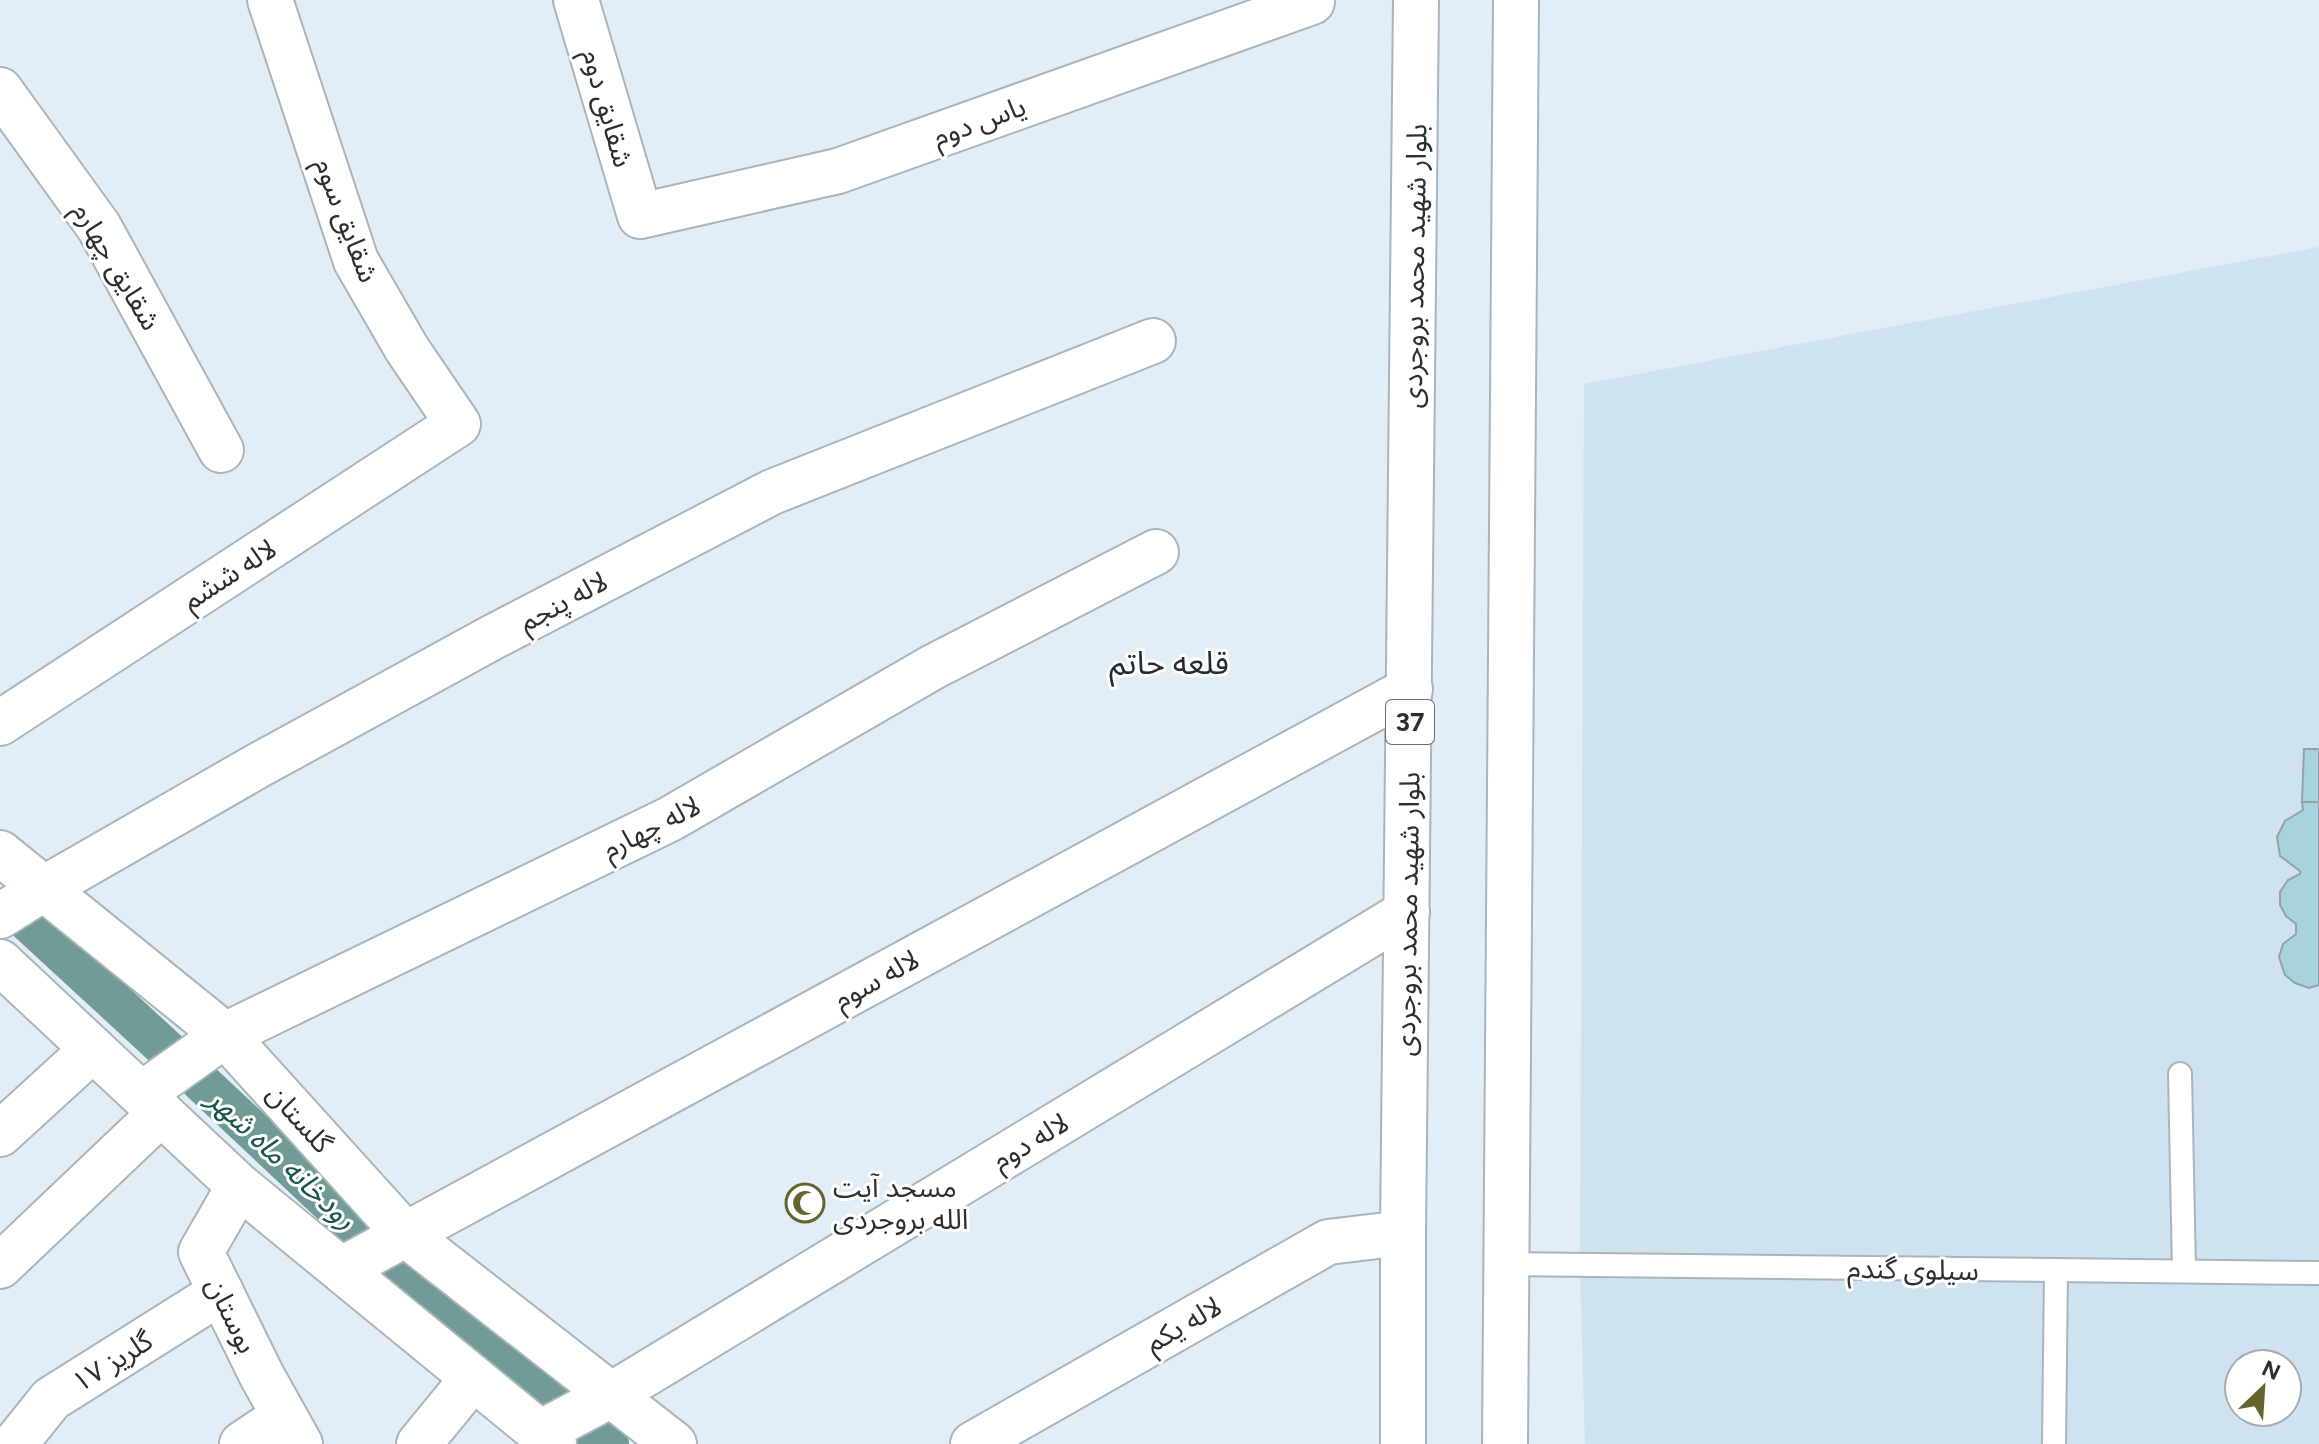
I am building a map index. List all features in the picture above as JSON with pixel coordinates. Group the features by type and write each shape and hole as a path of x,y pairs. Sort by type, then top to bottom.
{"main road":[{"name":"شقایق سوم","path":"270,0 356,261 407,349 458,424"},
{"name":"شقایق دوم","path":"576,0 640,216"},
{"name":"بلوار شهید محمد بروجردی","path":"1403,1444 1416,0"},
{"path":"1505,1444 1516,0"},
{"name":"یاس دوم","path":"640,216 838,171 1312,2"},
{"name":"شقایق چهارم","path":"0,90 99,227 221,450"},
{"name":"لاله پنجم","path":"0,916 273,757 493,637 772,492 1153,341"},
{"name":"لاله ششم","path":"0,723 458,424"},
{"name":"لاله چهارم","path":"0,1266 151,1103 225,1035 670,819 933,667 1156,552"},
{"name":"لاله سوم","path":"342,1269 1410,689"},
{"name":"گلستان","path":"0,853 225,1035 405,1234 674,1444"},
{"name":"لاله دوم","path":"547,1438 611,1395 1407,912"},
{"path":"0,962 239,1186 547,1438"},
{"path":"0,1134 93,1049"},
{"name":"بوستان","path":"239,1186 201,1252 292,1430"},
{"name":"لاله یکم","path":"973,1444 1328,1242 1403,1233"},
{"name":"گلریز ۱۷","path":"15,1444 51,1399 221,1292"},
{"path":"419,1444 473,1378"},
{"path":"242,1444 292,1430"}],"lane":[{"path":"2180,1074 2184,1271"},
{"name":"سیلوی گندم","path":"1507,1264 2319,1273"},
{"path":"2054,1444 2056,1270"}],"shaded area":[{"path":"2319,247 2319,1444 1585,1444 1580,1266 1584,384"}],"building":[{"path":"2304,749 2319,749 2319,802 2302,802"},
{"path":"2302,802 2319,802 2319,985 2309,988 2285,975 2279,957 2283,944 2296,934 2296,924 2286,916 2280,905 2280,892 2288,880 2300,871 2280,856 2277,837 2285,821 2303,810"}],"waterway":[{"path":"26,920 167,1050"},
{"name":"رودخانه ماه شهر","path":"201,1082 364,1235"},
{"path":"392,1261 551,1397"},
{"path":"592,1430 609,1444"}],"place":[{"name":"مسجد آیت الله بروجردی","path":"805,1203"}],"district":[{"name":"قلعه حاتم","path":"1169,663"}]}
